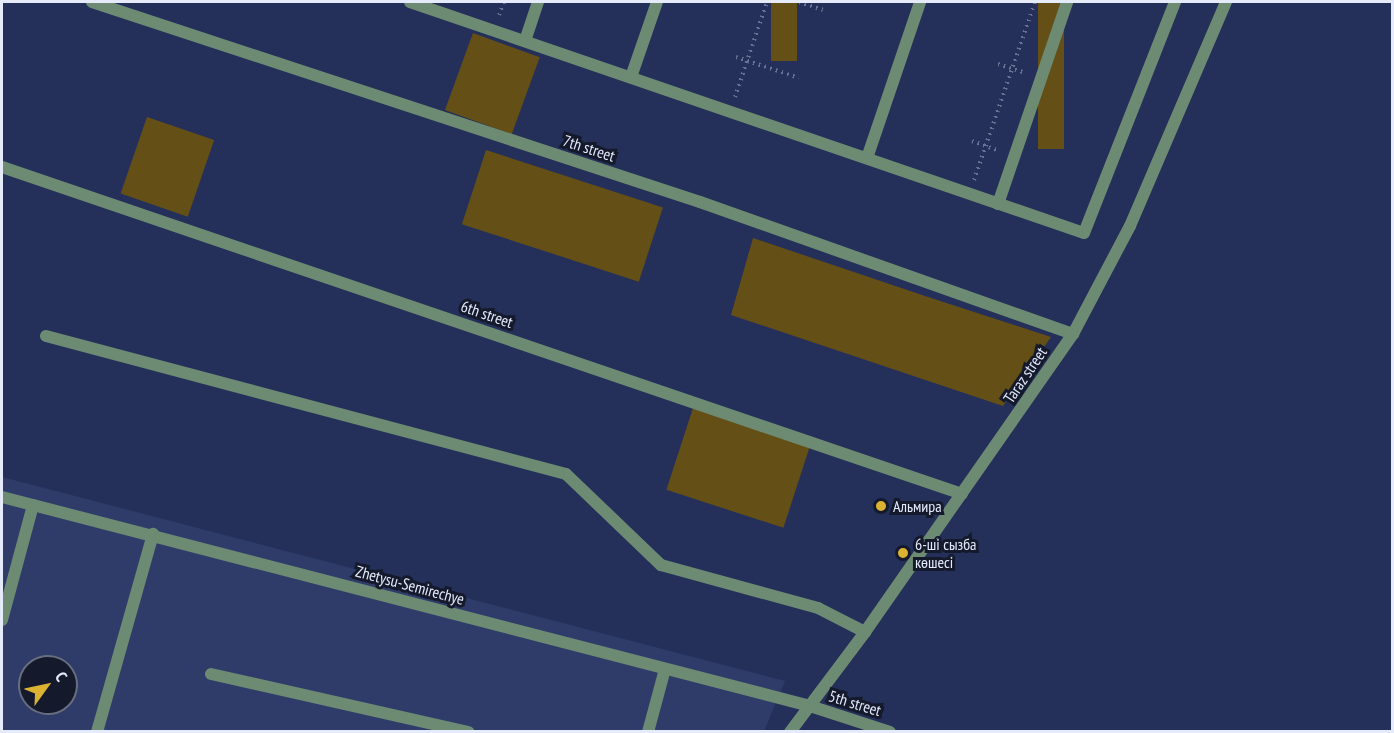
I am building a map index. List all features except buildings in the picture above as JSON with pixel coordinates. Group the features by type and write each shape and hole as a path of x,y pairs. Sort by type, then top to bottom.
{"street":[{"name":"7th street","path":"93,2 700,202 1072,334"},
{"path":"410,2 1084,233 1175,2"},
{"path":"525,41 538,2"},
{"path":"631,77 657,2"},
{"path":"867,159 920,2"},
{"path":"999,204 1067,2"},
{"name":"Taraz street","path":"790,732 865,632 1072,334 1130,226 1226,2"},
{"name":"6th street","path":"2,167 962,494"},
{"path":"46,336 566,474 661,565 818,608 865,632"},
{"name":"Zhetysu-Semirechye","path":"2,497 153,534 810,706"},
{"path":"2,620 33,505"},
{"path":"97,732 153,534"},
{"path":"648,732 665,669"},
{"path":"211,674 469,732"},
{"name":"5th street","path":"810,706 890,732"}],"path":[{"path":"730,112 767,2"},
{"path":"799,2 823,10"},
{"path":"970,194 1035,2"},
{"path":"736,57 799,78"}],"shaded area":[{"path":"771,2 797,2 797,61 771,61"},
{"path":"1038,2 1064,2 1064,149 1038,149"},
{"path":"473,33 540,57 512,134 445,110"},
{"path":"147,117 214,140 188,217 121,194"},
{"path":"486,150 663,207 639,282 462,224"},
{"path":"753,238 1051,337 1003,406 731,315"},
{"path":"693,408 810,446 783,528 666,490"},
{"path":"2,477 785,681 764,731 2,731"}],"place":[{"name":"Альмира","path":"881,506"},
{"name":"6-ші сызба көшесі","path":"903,553"}]}
